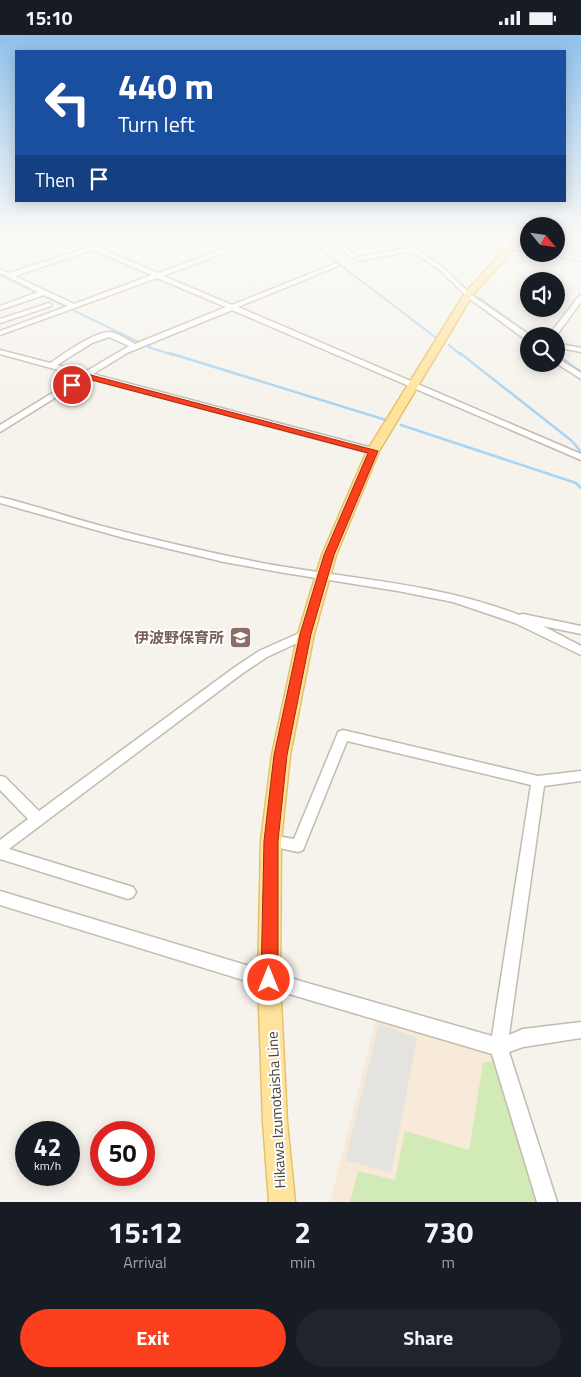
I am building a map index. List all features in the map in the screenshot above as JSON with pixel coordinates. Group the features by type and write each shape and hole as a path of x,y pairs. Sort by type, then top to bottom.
{"main road":[{"name":"Hikawa Izumotaisha Line","path":"282,1202 275,1122 269,980 271,841 281,755 306,634 329,555 373,451 468,295"}],"street":[{"path":"0,308 40,293"},
{"path":"47,293 73,306"},
{"path":"0,333 107,293"},
{"path":"200,293 581,457"},
{"path":"0,429 27,410 87,376 124,351 266,293"},
{"path":"468,295 520,332"},
{"path":"559,327 581,297"},
{"path":"0,321 49,305"},
{"path":"50,366 89,341 109,334 136,347"},
{"path":"565,347 581,350"},
{"path":"0,352 373,451"},
{"path":"565,365 581,377"},
{"path":"0,500 145,541 322,577 435,595 482,606 560,639 581,651"},
{"path":"500,613 581,630"},
{"path":"1,846 239,670 263,654 306,634"},
{"path":"271,841 298,846 344,735 538,781 581,776"},
{"path":"0,781 38,820"},
{"path":"538,781 499,1047 547,1202"},
{"path":"1,846 128,892"},
{"path":"0,898 269,980 499,1047 523,1038 581,1030"}],"shaded area":[{"path":"376,1019 499,1051 546,1202 330,1202"},
{"path":"379,1024 417,1038 391,1173 345,1160"}],"green space":[{"path":"499,1059 541,1202 350,1202 358,1171 395,1180 405,1131 469,1150 483,1063"}],"waterway":[{"path":"38,293 151,348 173,355"},
{"path":"378,293 435,337"},
{"path":"478,297 520,327"},
{"path":"449,345 461,355"},
{"path":"169,353 386,420"},
{"path":"460,353 572,441 581,452"},
{"path":"565,360 581,372"},
{"path":"401,425 576,483 581,488"}],"place":[{"name":"伊波野保育所","path":"240,637"}],"route":[{"path":"72,385 87,376 373,451 329,555 306,634 281,755 271,841 269,980"}]}
